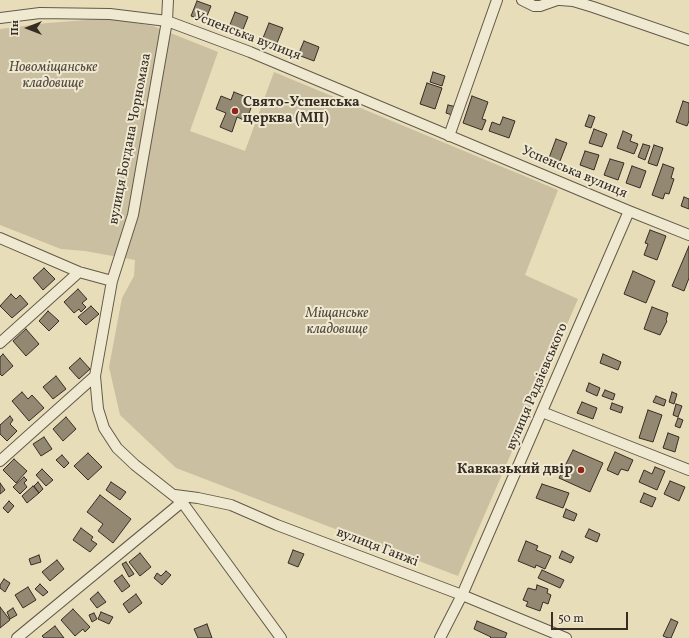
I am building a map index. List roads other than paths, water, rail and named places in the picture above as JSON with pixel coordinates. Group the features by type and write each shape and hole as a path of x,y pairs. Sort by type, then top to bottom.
{"street":[{"name":"вулиця Богдана Чорномаза","path":"168,0 167,21 133,215 112,281 95,376 98,409 104,428 117,448 135,465 178,498"},
{"path":"449,136 497,0"},
{"path":"522,0 534,6 540,6 556,0"},
{"path":"560,0 573,1 593,7 689,40"},
{"name":"Успенська вулиця","path":"0,18 40,13 110,14 167,21 250,52 689,235"},
{"name":"вулиця Радзієвського","path":"440,638 462,595 629,211"},
{"path":"0,238 79,272 112,281"},
{"path":"0,343 79,272"},
{"path":"0,461 95,376"},
{"path":"542,412 689,470"},
{"path":"17,638 49,613 178,498 281,638"},
{"name":"вулиця Ганжі","path":"178,498 198,498 231,505 277,525 462,595 566,638"}],"place":[{"name":"Свято-Успенська церква (МП)","path":"235,111"},
{"name":"Кавказький двір","path":"581,470"}],"park label":[{"name":"Новоміщанське кладовище","path":"53,76"},
{"name":"Міщанське кладовище","path":"337,322"}]}
